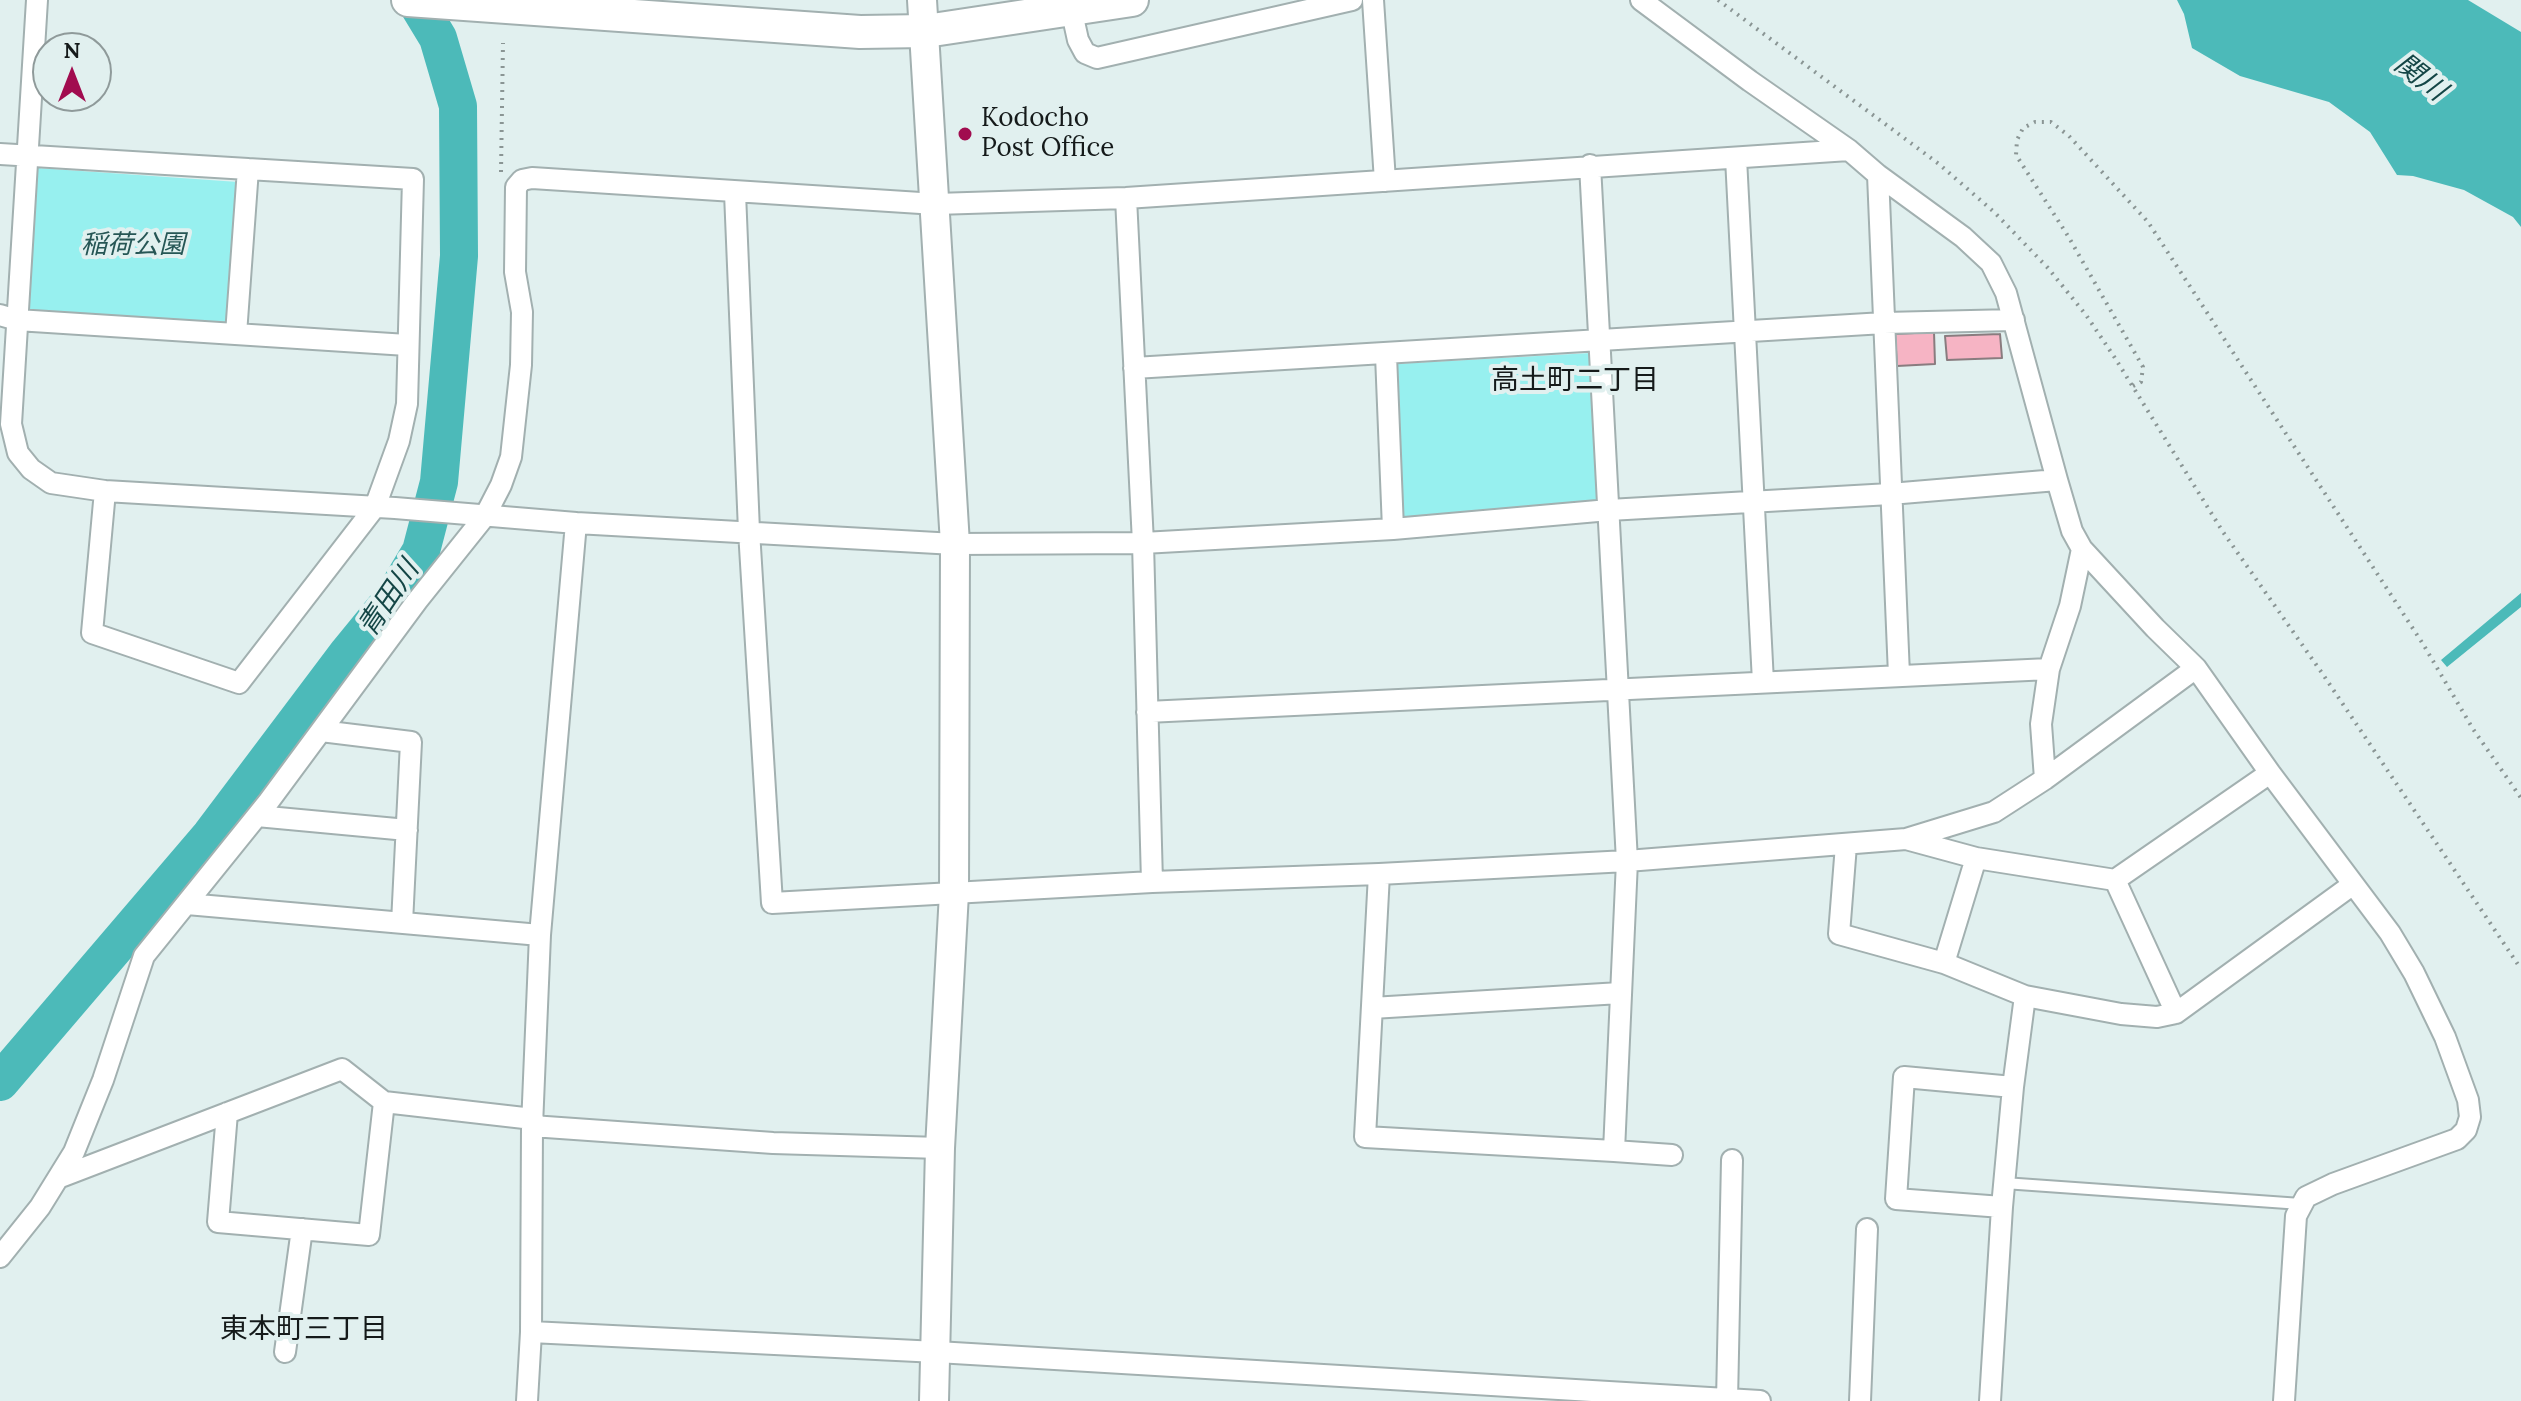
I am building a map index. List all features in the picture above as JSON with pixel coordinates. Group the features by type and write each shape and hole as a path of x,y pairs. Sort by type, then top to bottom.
{"main road":[{"path":"408,0 501,3 831,30 924,15 1071,8 1132,0"}],"street":[{"path":"37,0 29,156 8,317 11,424 18,453 31,469 51,483 105,491 576,523 955,544 1143,543 1393,529 1609,510 1890,494 2057,480"},
{"path":"1071,8 1078,40 1085,53 1097,58 1352,0"},
{"path":"1373,0 1385,181"},
{"path":"1641,0 1849,150 1963,237 1991,263 2006,293 2072,531 2082,549 2196,668 2390,933 2414,973 2445,1037 2468,1100 2470,1117 2466,1130 2457,1139 2333,1184 2306,1197 2296,1216 2284,1401"},
{"path":"924,15 955,544 954,893 940,1148 934,1401"},
{"path":"0,1257 40,1207 74,1152 144,956 257,816 501,485 511,457 517,418 522,312 515,272 516,187 522,180 532,178 936,204 1126,198 1849,150"},
{"path":"0,154 413,179 407,404 385,508 239,683 92,633 105,491"},
{"path":"1736,158 1763,682"},
{"path":"1590,165 1627,861 1614,1151"},
{"path":"236,334 248,169"},
{"path":"1878,175 1899,675"},
{"path":"735,193 749,531 772,903 1627,861 1906,839 1994,812 2045,779 2196,668"},
{"path":"1126,198 1143,543 1152,882"},
{"path":"8,317 407,345"},
{"path":"1134,368 1884,323 2014,320"},
{"path":"1386,355 1393,529"},
{"path":"527,1401 531,1332 532,1123 540,935 576,523"},
{"path":"2045,779 2041,724 2049,669 2070,606 2082,549"},
{"path":"1147,712 2049,669"},
{"path":"321,731 411,742 402,923"},
{"path":"1906,839 1976,858 2115,880 2270,773"},
{"path":"257,816 407,830"},
{"path":"1846,845 1839,934 1944,963 2025,996 2121,1014 2157,1017 2176,1013 2352,885"},
{"path":"1944,963 1976,858"},
{"path":"1379,874 1365,1137 1672,1155"},
{"path":"2115,880 2176,1013"},
{"path":"187,904 540,935"},
{"path":"1372,1008 1620,993"},
{"path":"1990,1401 2004,1183 2025,996"},
{"path":"58,1178 342,1069 384,1102 532,1123 773,1143 940,1148"},
{"path":"2002,1207 1896,1199 1904,1077 2013,1087"},
{"path":"227,1113 218,1222 369,1235 384,1102"},
{"path":"1727,1400 1732,1160"},
{"path":"285,1352 302,1229"},
{"path":"1860,1401 1867,1229"},
{"path":"531,1332 937,1352 1760,1401"}],"lane":[{"path":"2004,1183 2302,1204"}],"path":[{"path":"1718,0 1939,164 1994,212 2048,268 2086,315 2223,532 2521,969"},
{"path":"503,43 501,175 516,187"},
{"path":"2133,386 2141,382 2143,367 2068,236 2016,155 2017,140 2023,128 2035,122 2051,122 2069,136 2148,222 2415,631 2473,729 2521,798"}],"green space":[{"name":"稲荷公園","path":"38,168 238,182 228,325 28,310"},
{"path":"1591,353 1601,510 1403,519 1395,364"}],"water":[{"name":"関川","path":"2177,0 2468,0 2521,32 2521,227 2513,217 2464,190 2413,176 2397,175 2370,132 2329,102 2240,76 2192,48 2184,14"},
{"path":"2521,593 2521,607 2447,667 2441,660"}],"building":[{"path":"1934,332 1935,364 1897,366 1895,334"},
{"path":"2000,334 2002,358 1947,360 1945,336"}],"waterway":[{"name":"青田川","path":"0,1082 211,835 393,598 421,551 439,482 459,256 458,106 438,38 415,0"}],"place":[{"name":"Kodocho Post Office","path":"965,134"}],"district":[{"name":"高土町二丁目","path":"1575,381"},
{"name":"東本町三丁目","path":"304,1330"}]}
